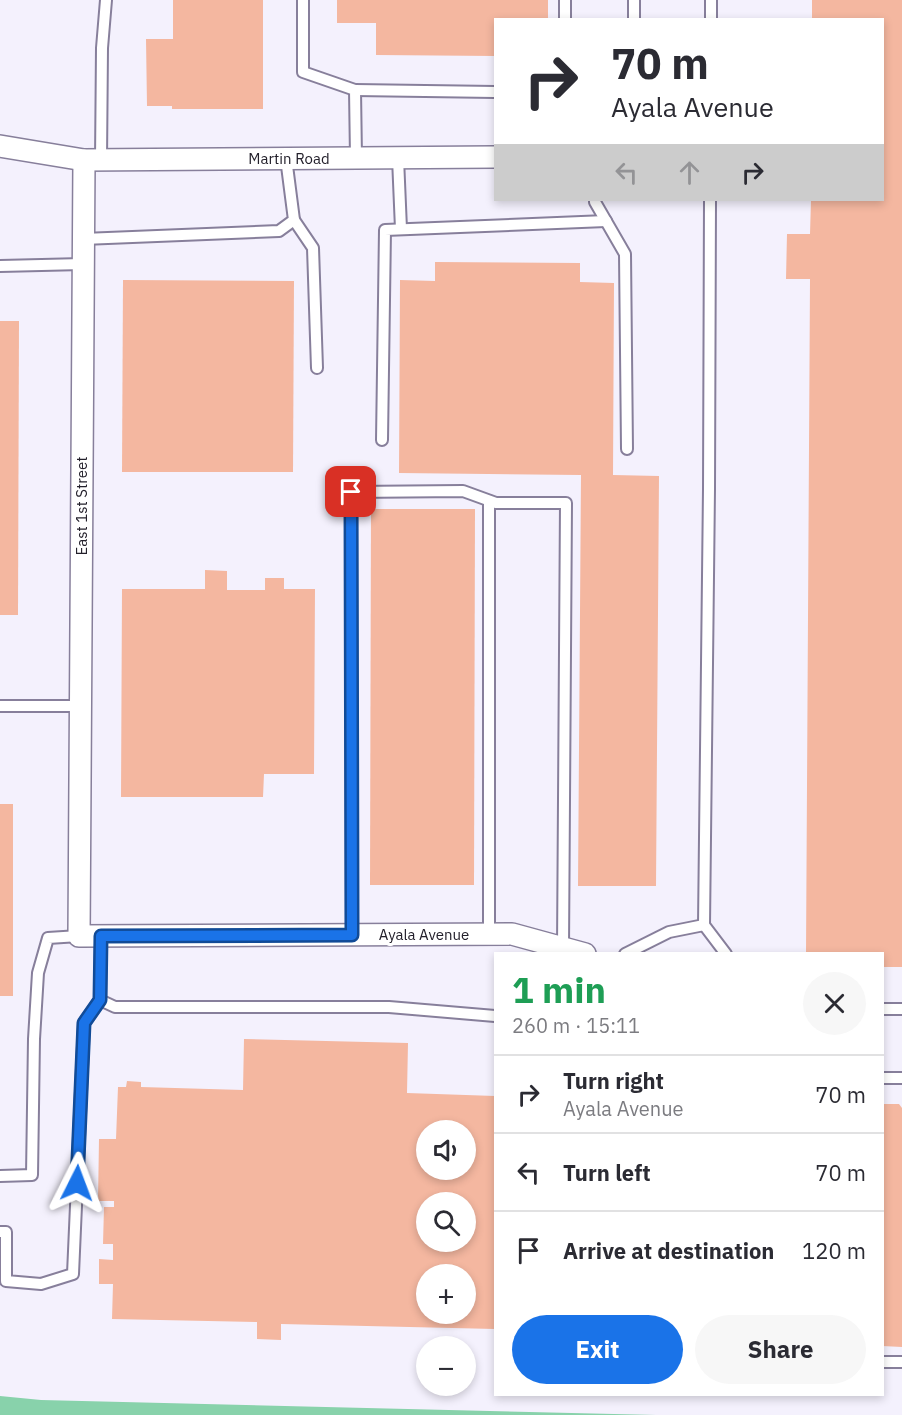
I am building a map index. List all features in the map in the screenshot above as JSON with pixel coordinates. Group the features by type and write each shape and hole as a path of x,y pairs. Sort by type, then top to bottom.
{"street":[{"path":"0,147 92,160"},
{"name":"Martin Road","path":"92,160 494,157"},
{"name":"East 1st Street","path":"90,936 81,706 83,239 92,160"},
{"name":"Ayala Avenue","path":"90,936 512,934 578,952"}],"lane":[{"path":"92,160 106,0"},
{"path":"303,0 303,72 355,90 494,92"},
{"path":"565,0 565,18"},
{"path":"634,0 634,18"},
{"path":"711,0 711,18"},
{"path":"355,90 356,158"},
{"path":"286,158 294,220 313,248 317,368"},
{"path":"398,158 401,229"},
{"path":"596,201 625,254 627,449"},
{"path":"710,201 704,925 724,952"},
{"path":"83,239 279,231 294,220"},
{"path":"382,440 385,230 606,221"},
{"path":"0,266 83,264"},
{"path":"352,935 351,492 463,491 496,503 566,503 563,948"},
{"path":"489,501 489,934"},
{"path":"0,706 81,706"},
{"path":"629,952 669,932 704,925"},
{"path":"0,1176 32,1174 34,1039 38,973 48,938 90,936 100,1000 84,1023 73,1274 41,1284 6,1281 6,1232 0,1232"},
{"path":"100,1000 115,1007 389,1007 494,1016"},
{"path":"884,1009 902,1009"},
{"path":"884,1078 902,1078"},
{"path":"884,1362 902,1362"}],"green space":[{"path":"0,1396 41,1400 656,1415 0,1415"}],"building":[{"path":"173,0 263,0 263,109 172,109 172,106 147,106 146,39 173,39"},
{"path":"337,0 548,0 548,18 494,18 494,56 376,55 376,23 337,23"},
{"path":"812,0 902,0 902,967 884,967 884,952 806,952 810,279 786,279 787,234 810,234 811,201 884,201 884,18 812,18"},
{"path":"435,262 580,263 580,282 614,283 613,475 659,476 656,886 578,886 581,475 399,473 400,280 435,281"},
{"path":"123,280 294,281 293,472 122,472"},
{"path":"0,321 19,321 18,615 0,615"},
{"path":"371,509 475,509 474,885 370,885"},
{"path":"205,570 227,571 227,590 265,590 265,578 284,578 284,589 315,589 314,774 264,774 263,797 121,797 122,589 205,589"},
{"path":"0,804 13,804 13,996 0,996"},
{"path":"244,1039 408,1043 407,1093 494,1096 494,1329 281,1324 281,1340 257,1339 257,1322 112,1319 113,1284 99,1284 99,1259 113,1260 113,1244 103,1244 104,1207 114,1207 114,1201 98,1201 99,1139 116,1139 118,1087 126,1087 127,1081 141,1082 141,1087 243,1090"},
{"path":"884,1104 899,1104 902,1108 902,1347 884,1346"}],"route":[{"path":"77,1183 84,1023 100,1000 101,936 352,935 351,492"}]}
